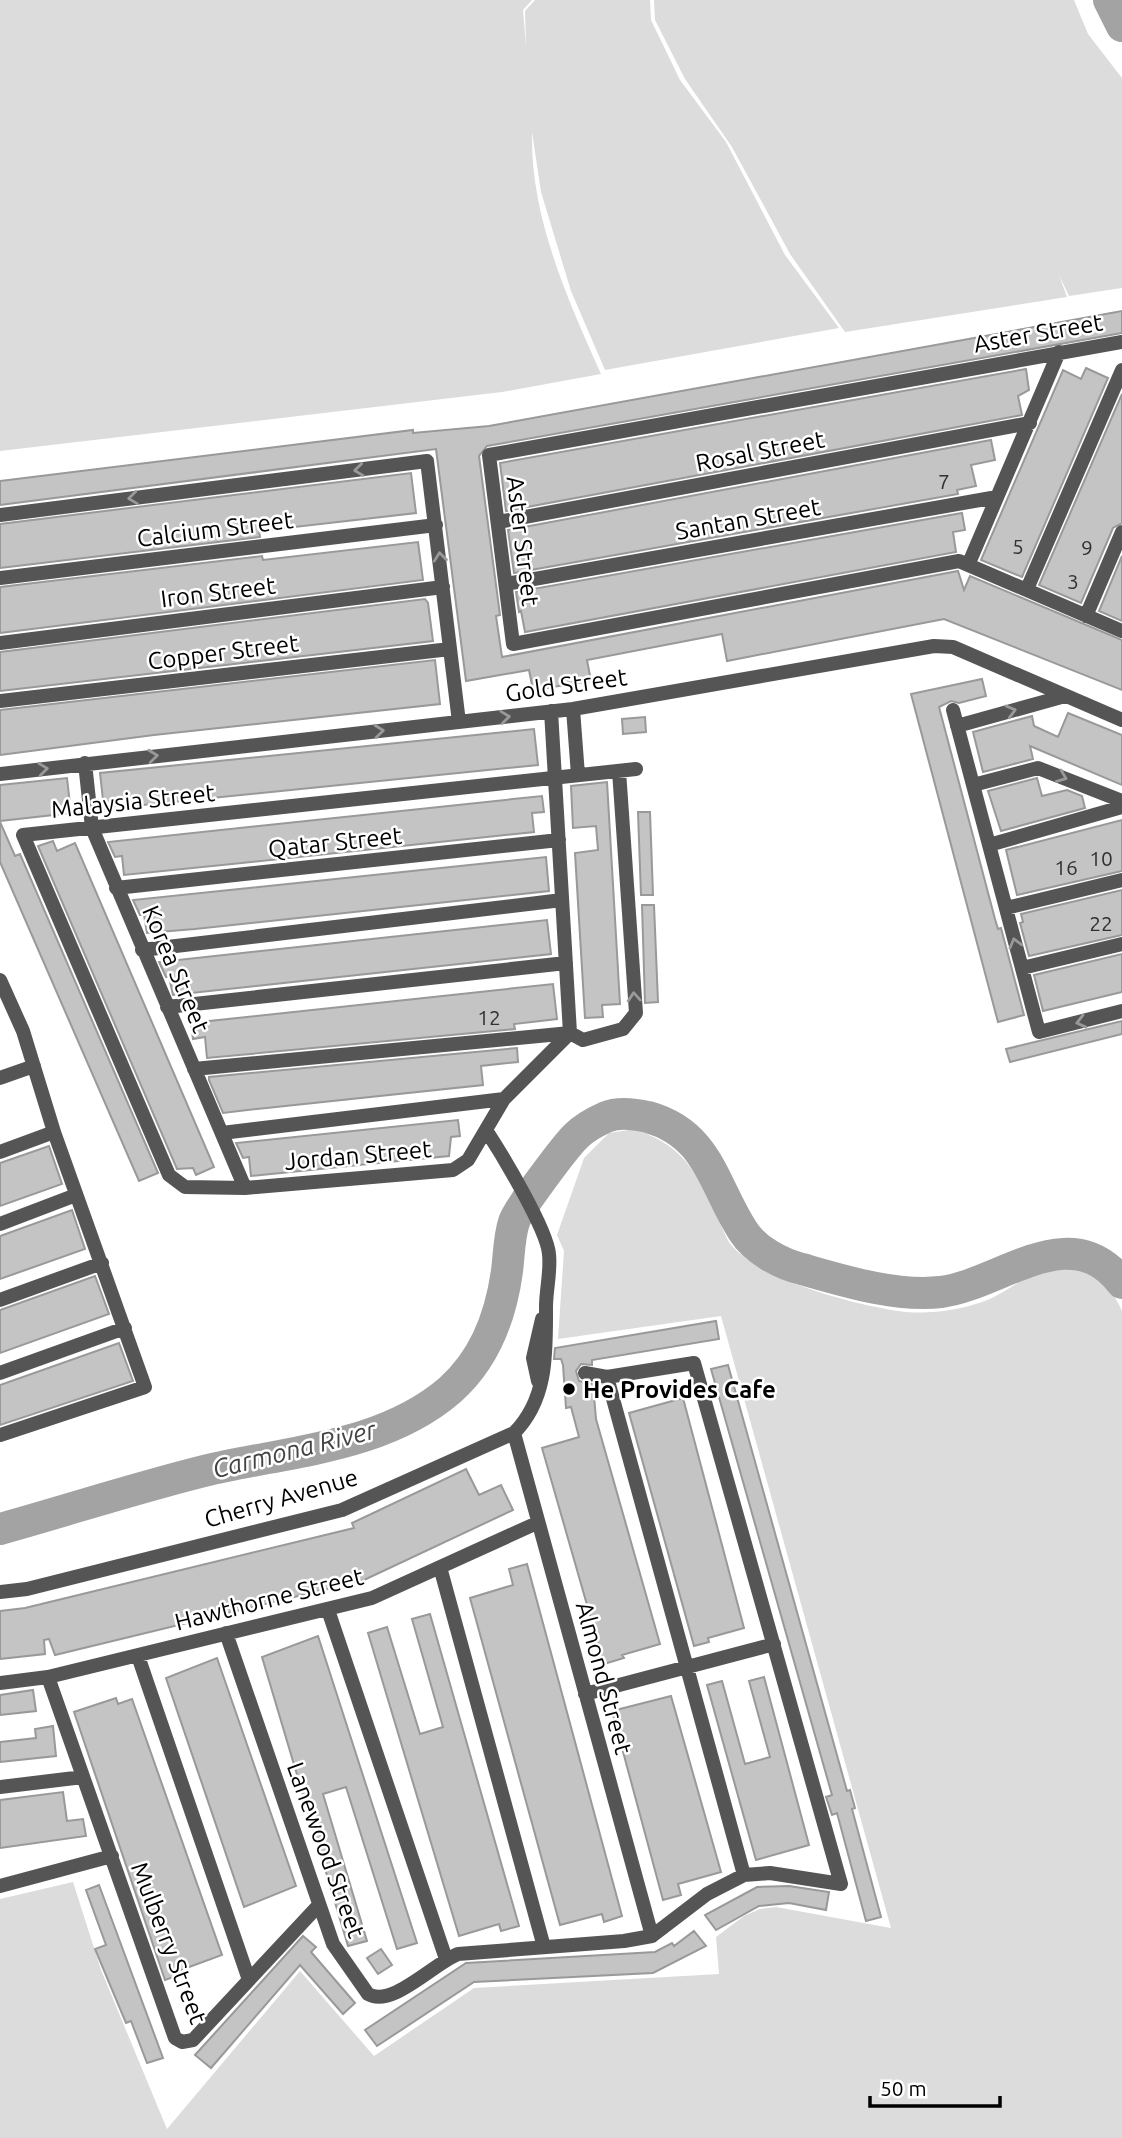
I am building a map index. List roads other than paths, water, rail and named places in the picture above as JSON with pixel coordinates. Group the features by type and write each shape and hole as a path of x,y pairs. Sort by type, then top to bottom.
{"street":[{"name":"Aster Street","path":"1122,342 489,455 513,644 959,561 969,563 1122,631"},
{"path":"969,563 1059,352"},
{"path":"1027,589 1122,370"},
{"name":"Rosal Street","path":"498,522 1030,424"},
{"path":"0,515 427,461 459,722"},
{"name":"Santan Street","path":"506,584 997,498"},
{"name":"Calcium Street","path":"0,578 436,525"},
{"path":"1086,617 1122,532"},
{"name":"Iron Street","path":"0,643 443,587"},
{"name":"Gold Street","path":"0,774 573,709 934,646 953,647 1122,720"},
{"name":"Copper Street","path":"0,701 450,649"},
{"path":"957,726 1065,696"},
{"path":"573,709 578,775"},
{"path":"953,710 1040,1032 1122,1012"},
{"path":"551,711 570,1032"},
{"name":"Korea Street","path":"85,763 92,828 246,1188"},
{"path":"973,785 1038,768 1122,801"},
{"name":"Malaysia Street","path":"185,1188 169,1175 23,835 636,769"},
{"path":"194,1069 570,1032 583,1040 623,1029 635,1013 619,771"},
{"path":"989,845 1122,807"},
{"name":"Qatar Street","path":"116,888 559,840"},
{"path":"1006,908 1122,880"},
{"path":"142,950 562,900"},
{"path":"1022,968 1122,944"},
{"path":"167,1007 566,963"},
{"path":"0,980 5,1003 34,1066 54,1132 145,1387 0,1435"},
{"name":"Jordan Street","path":"185,1188 246,1188 453,1170 467,1160 504,1099 570,1032"},
{"path":"0,1078 34,1066"},
{"path":"222,1133 504,1099"},
{"path":"486,1130 502,1155 549,1254 546,1307 548,1346 530,1413 514,1433"},
{"path":"0,1152 54,1132"},
{"path":"0,1224 76,1195"},
{"path":"0,1300 102,1263"},
{"path":"0,1373 125,1328"},
{"path":"584,1373 607,1377 694,1363 841,1884 770,1873 744,1875 707,1894 652,1936"},
{"path":"607,1377 744,1875"},
{"name":"Almond Street","path":"514,1433 652,1936"},
{"name":"Cherry Avenue","path":"0,1592 27,1589 342,1510 514,1433"},
{"name":"Hawthorne Street","path":"0,1683 48,1677 372,1598 537,1523"},
{"path":"440,1567 544,1947"},
{"path":"328,1610 446,1959"},
{"name":"Lanewood Street","path":"226,1633 318,1906 333,1944 368,1994 376,1999 390,1997 446,1959 458,1954 652,1936"},
{"path":"585,1694 774,1644"},
{"path":"138,1656 248,1977"},
{"name":"Mulberry Street","path":"48,1677 175,2038 182,2042 193,2040 248,1977 318,1906"},
{"path":"0,1787 83,1777"},
{"path":"0,1886 112,1856"}],"waterway":[{"path":"1109,0 1122,26"},
{"name":"Carmona River","path":"0,1529 204,1471 365,1436 424,1409 462,1378 482,1350 496,1320 507,1271 512,1228 517,1215 576,1136 590,1125 611,1115 648,1117 668,1125 684,1136 697,1148 707,1163 748,1238 769,1255 794,1267 870,1287 924,1293 964,1287 1035,1259 1058,1254 1080,1255 1102,1264 1122,1283"}],"place":[{"name":"He Provides Cafe","path":"569,1389"}]}
